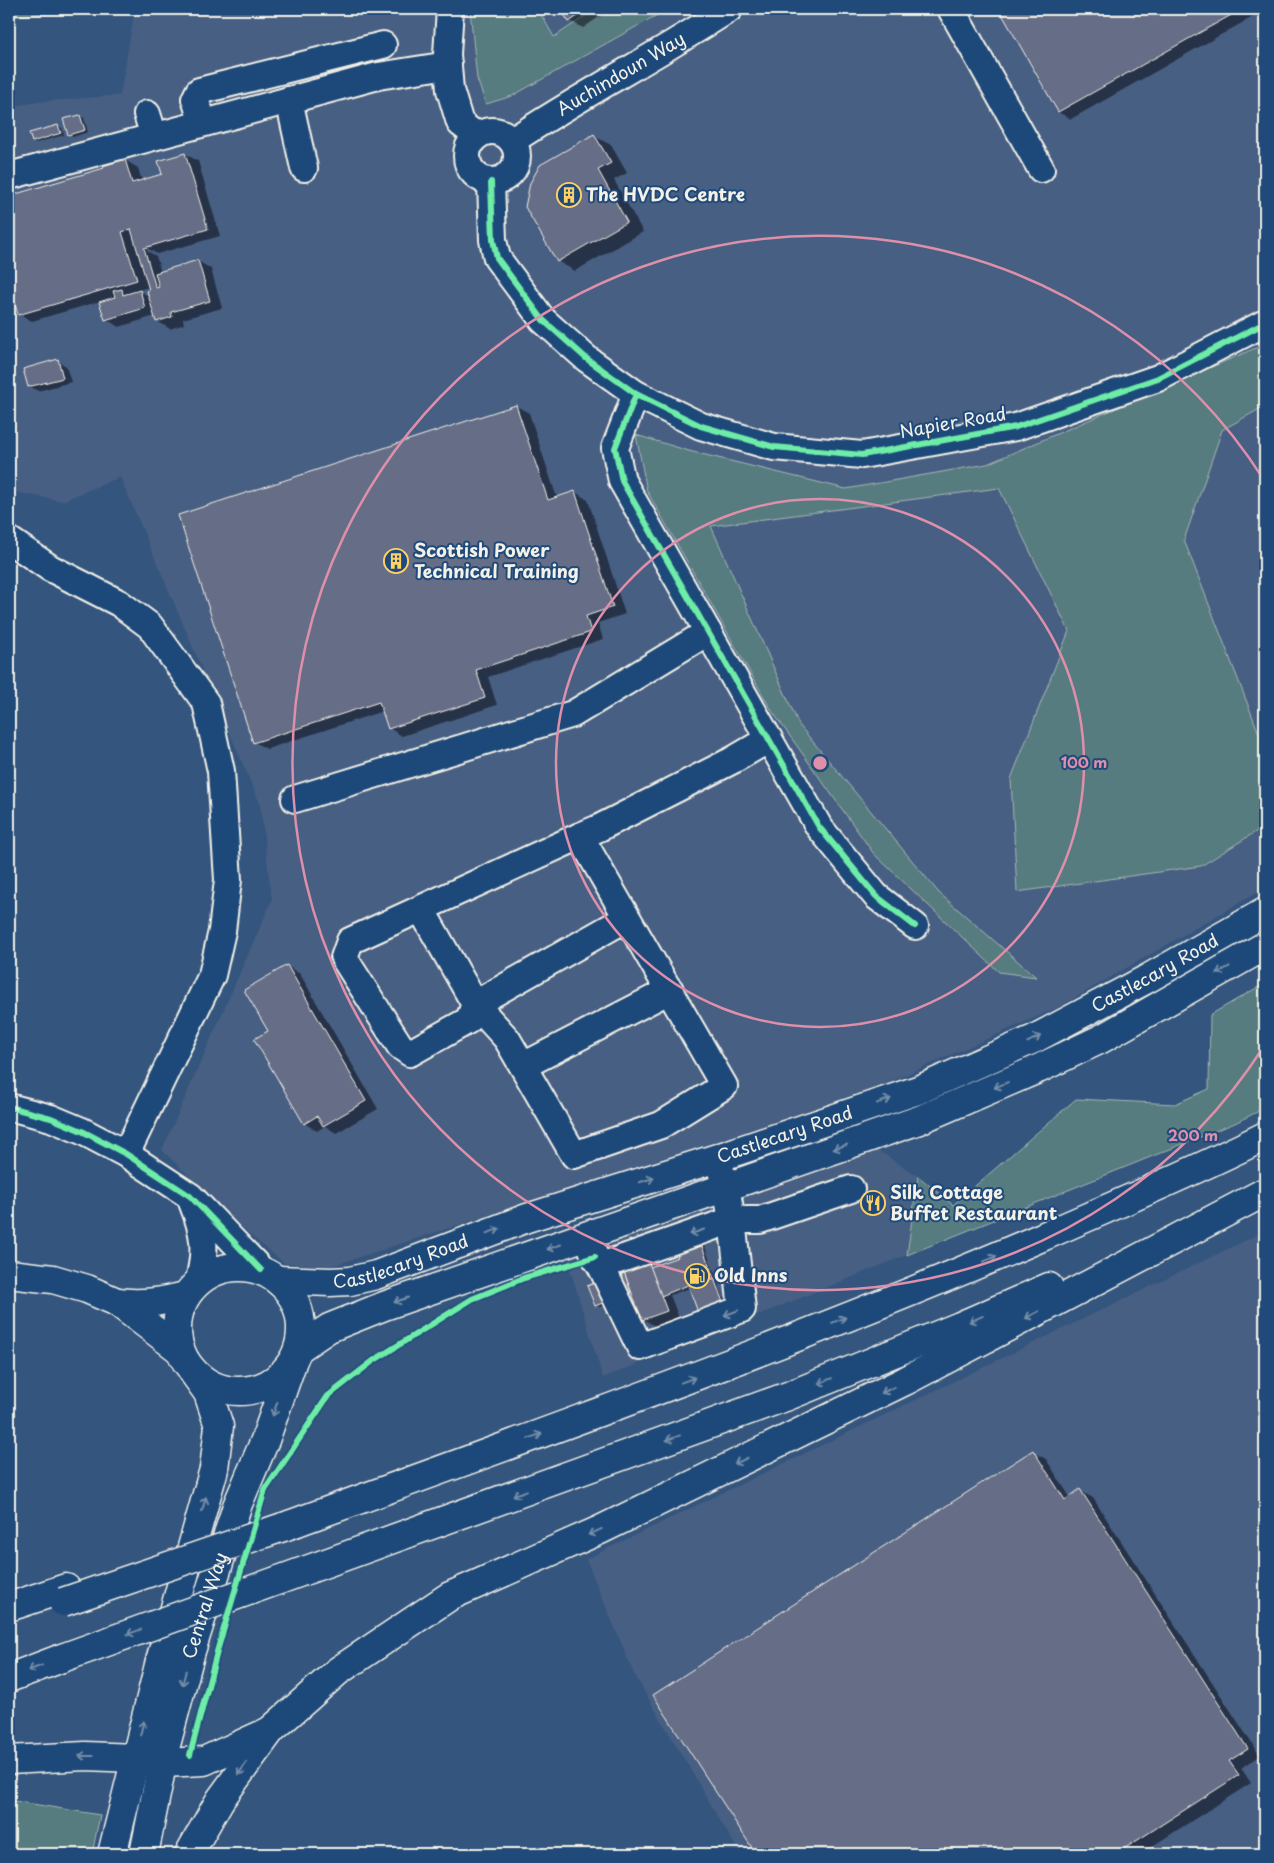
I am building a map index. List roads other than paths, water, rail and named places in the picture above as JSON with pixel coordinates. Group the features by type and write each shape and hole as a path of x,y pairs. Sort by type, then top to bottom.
{"main road":[{"name":"Castlecary Road","path":"269,1275 330,1282 350,1281 376,1275 527,1218 717,1158 918,1090 995,1058 1034,1039 1137,985 1265,912"},
{"name":"Castlecary Road","path":"295,1356 328,1328 352,1318 919,1120 1038,1069 1101,1039 1265,946"},
{"path":"9,1620 64,1595 473,1458 719,1368 954,1274 1205,1166 1265,1136"},
{"path":"9,1678 788,1396 960,1326 1263,1193"},
{"path":"188,1854 220,1800 271,1730 338,1671 450,1596 600,1530 906,1381 1263,1193"},
{"path":"9,1274 53,1279 87,1289 117,1302 138,1305 158,1303 192,1288 214,1271 226,1267 244,1266 269,1275 293,1296 300,1315 301,1336 295,1356 283,1374 267,1385 249,1391 230,1391 211,1385 117,1302"},
{"path":"186,1361 176,1331 178,1312 192,1288"},
{"name":"Central Way","path":"144,1854 163,1763 190,1651 237,1506 265,1440 295,1356"},
{"name":"Central Way","path":"112,1854 162,1652 214,1469 219,1426 208,1393 186,1361"},
{"path":"9,1607 64,1595"},
{"path":"9,1760 85,1756 135,1758 163,1763 204,1761 271,1730"}],"street":[{"path":"450,9 447,54 450,90 460,123 477,136"},
{"name":"Auchindoun Way","path":"512,141 566,106 729,9"},
{"path":"951,9 1041,169"},
{"path":"203,123 195,99 199,91 383,45"},
{"path":"9,176 151,125 203,123 378,76 448,65"},
{"path":"289,100 294,130 304,168"},
{"path":"492,131 507,136 512,141 518,156 516,164 507,177 492,182 476,177 467,164 466,156 468,148 477,136 492,131"},
{"name":"Napier Road","path":"492,182 493,240 497,258 543,320 587,359 636,394 701,426 774,447 862,455 1016,426 1158,378 1265,322"},
{"path":"636,394 615,448 622,481 819,827 876,896 915,926"},
{"path":"9,540 50,568 119,603 150,626 206,703 221,771 228,880 222,932 212,975 126,1154"},
{"path":"295,798 573,714 708,632"},
{"path":"627,918 474,1004 469,1020 410,1052 400,1046 344,958 350,941 580,836 734,760 769,740"},
{"path":"421,909 474,1004 507,1038 574,1155 661,1125 724,1086 580,836"},
{"path":"523,1066 670,990"},
{"path":"9,1107 51,1118 82,1131 126,1154 190,1196 269,1275"},
{"path":"587,1236 595,1257 640,1347 742,1309 732,1220 726,1186 717,1158"},
{"path":"601,1266 732,1220 760,1220 851,1190"},
{"path":"190,1196 198,1216 205,1246 204,1259 192,1288"}],"place":[{"name":"The HVDC Centre","path":"569,195"},
{"name":"Scottish Power Technical Training","path":"396,561"},
{"name":"Silk Cottage Buffet Restaurant","path":"873,1203"},
{"name":"Old Inns","path":"697,1276"}]}
